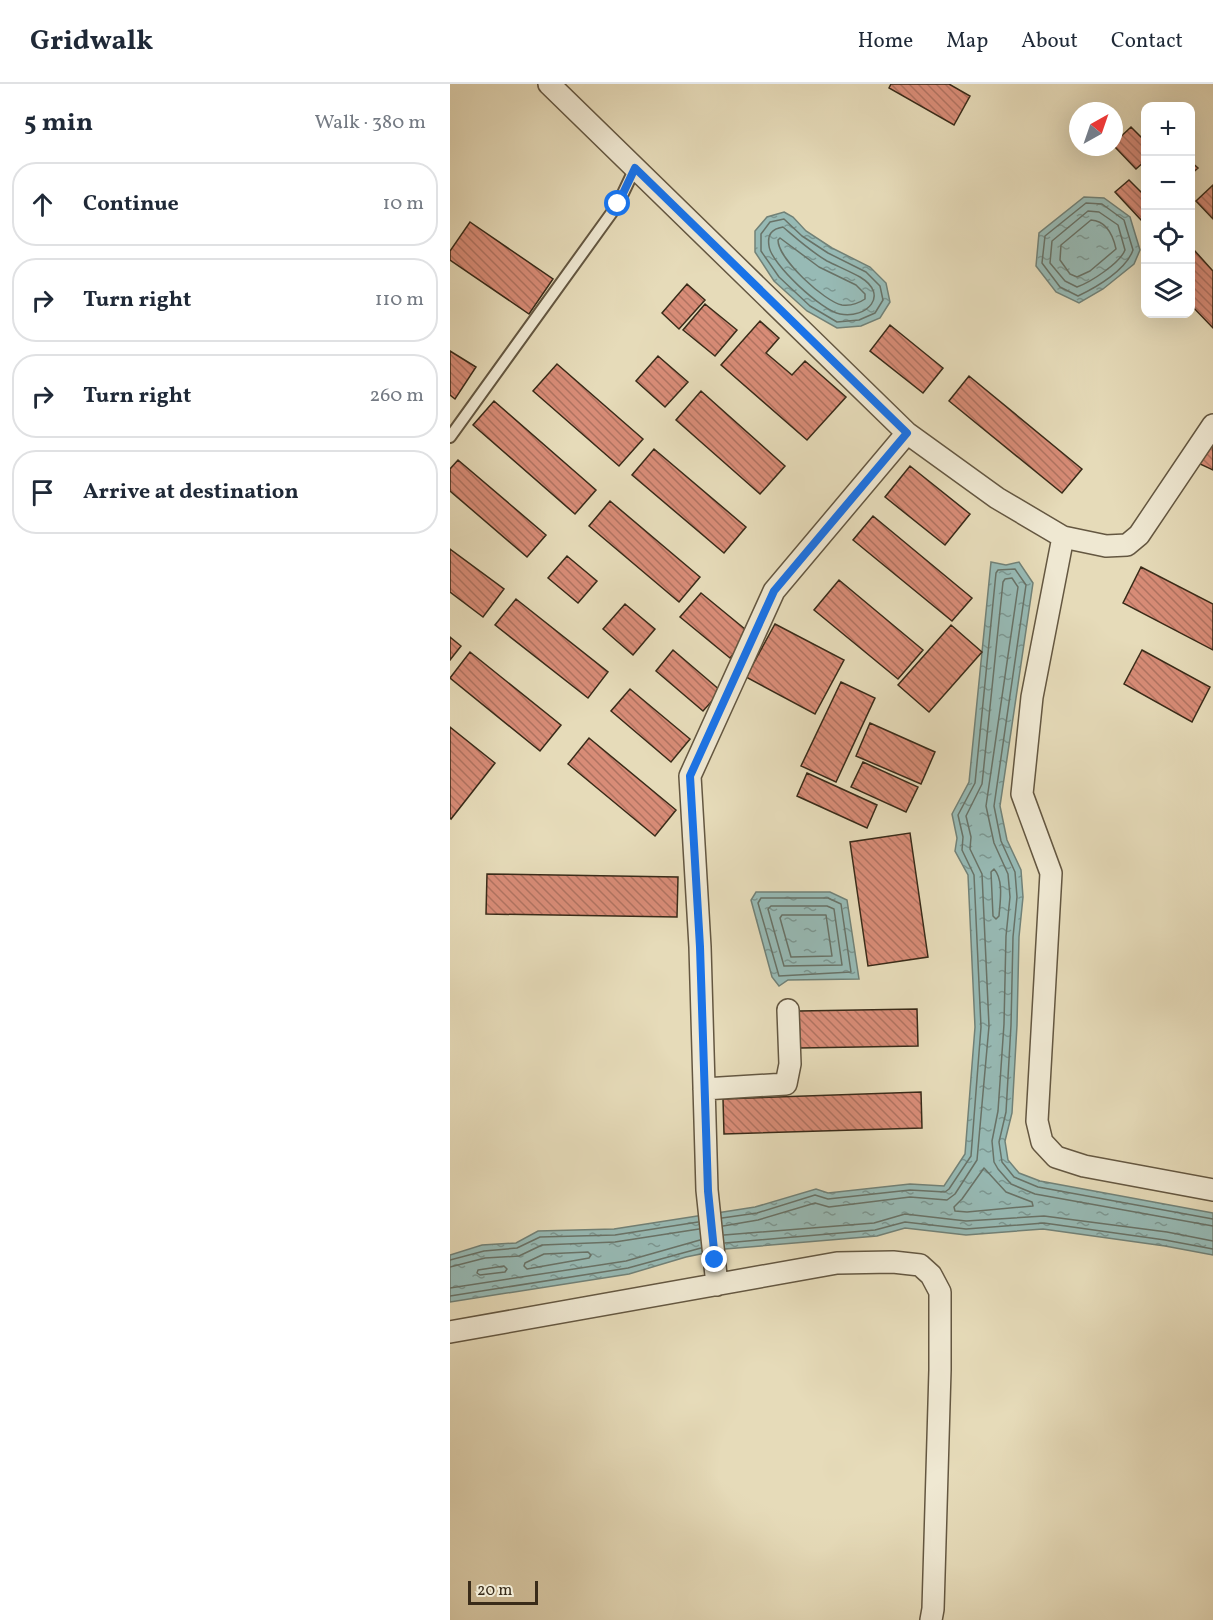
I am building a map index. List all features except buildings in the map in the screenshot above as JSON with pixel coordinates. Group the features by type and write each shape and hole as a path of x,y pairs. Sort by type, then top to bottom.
{"street":[{"path":"549,84 907,433 997,498 1063,537 1106,546 1127,545 1139,535 1213,425"},
{"path":"717,1285 708,1191 700,947 690,776 774,591 907,433"},
{"path":"1063,537 1032,697 1022,794 1051,873 1037,1121 1042,1142 1056,1157 1084,1166 1213,1190"},
{"path":"704,1089 786,1084 790,1064 788,1010"},
{"path":"450,1332 837,1263 893,1262 920,1265 931,1275 940,1292 940,1370 931,1620"}],"lane":[{"path":"450,437 618,204 635,168"}],"water":[{"path":"1084,197 1104,198 1130,217 1140,250 1134,264 1103,289 1079,303 1056,292 1036,266 1039,233"},
{"path":"784,212 793,217 806,231 832,248 870,267 886,283 890,302 880,318 861,326 837,328 807,311 774,281 755,252 755,231 767,217"},
{"path":"991,562 1006,565 1019,562 1033,583 1000,806 1007,840 1021,870 1023,897 1019,937 1012,1113 1005,1141 1008,1160 1019,1173 1040,1181 1213,1213 1213,1255 1043,1229 966,1235 905,1228 877,1236 725,1249 686,1257 629,1274 450,1302 450,1255 482,1245 516,1243 538,1231 614,1229 755,1207 816,1189 828,1193 910,1184 944,1186 965,1154 975,1027 968,875 955,851 957,838 952,814 969,782"},
{"path":"756,892 830,892 847,900 859,979 788,980 779,986 772,977 751,900"}],"route":[{"path":"618,204 635,168 907,433 774,591 690,776 700,947 708,1191 715,1260"}]}
